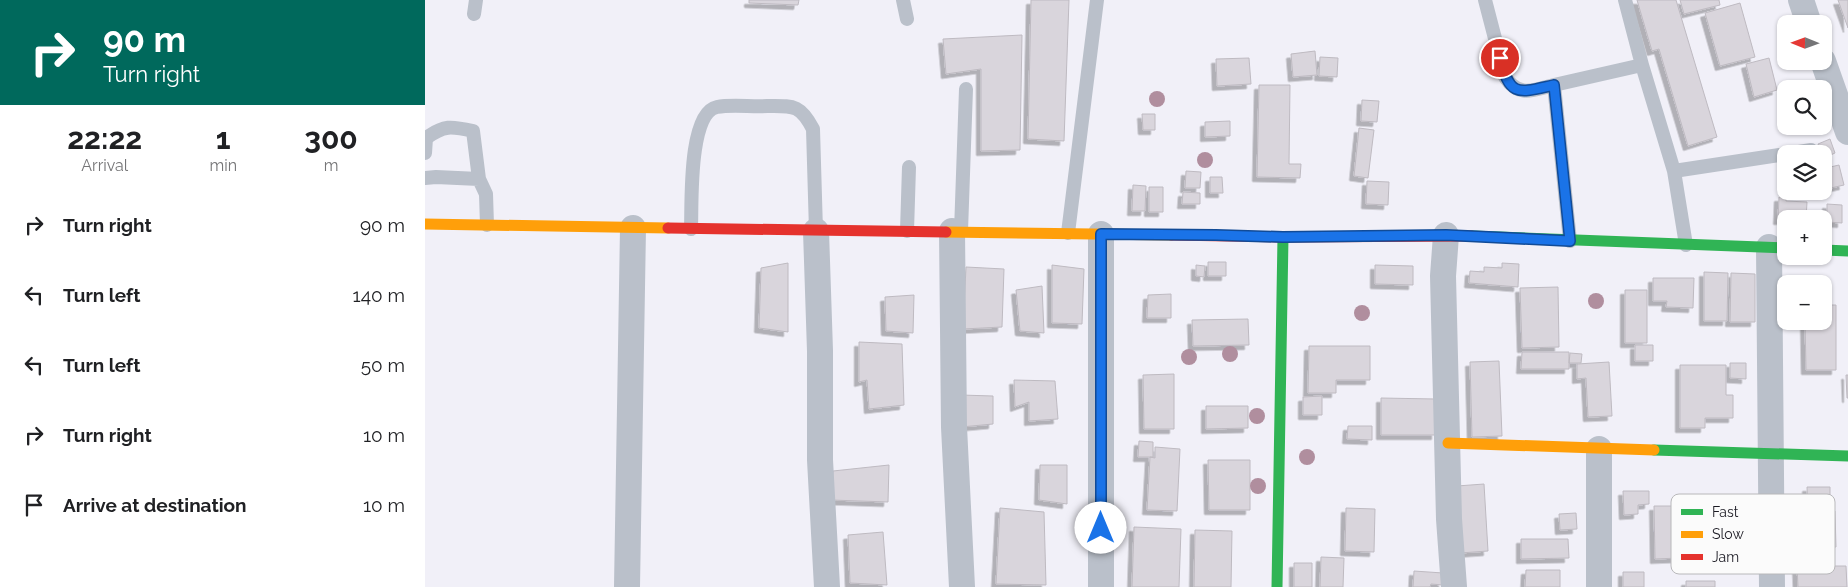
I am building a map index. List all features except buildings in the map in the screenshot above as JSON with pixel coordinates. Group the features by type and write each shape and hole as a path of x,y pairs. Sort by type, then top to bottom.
{"street":[{"path":"1801,0 1806,15"},
{"path":"1826,70 1848,132"},
{"path":"425,224 1283,237 1446,235 1777,248"},
{"path":"627,587 633,228"},
{"path":"816,231 820,351 820,460 827,587"},
{"path":"957,231 954,427 962,587"},
{"path":"1101,234 1101,587"},
{"path":"1446,235 1443,276 1449,519 1455,587"},
{"path":"1277,587 1283,237"},
{"path":"1832,250 1848,251"},
{"path":"1771,494 1777,265"},
{"path":"1448,443 1848,456"},
{"path":"1599,449 1599,587"},
{"path":"1772,574 1772,587"}],"lane":[{"path":"903,0 907,19"},
{"path":"1068,233 1097,0"},
{"path":"1485,0 1505,77 1511,86 1523,92 1642,66"},
{"path":"1625,0 1642,66 1674,171 1685,245"},
{"path":"1554,85 1570,241"},
{"path":"957,231 966,89"},
{"path":"691,229 695,141 705,115 715,107 784,106 797,108 807,117 813,129 816,231"},
{"path":"425,153 425,138 439,129 452,128 473,131 479,179 486,194 487,225"},
{"path":"1674,171 1777,155"},
{"path":"907,231 909,166"},
{"path":"425,178 479,179"}],"traffic: fast":[{"path":"1472,236 1777,248"},
{"path":"1277,587 1283,237"},
{"path":"1832,250 1848,251"},
{"path":"1654,450 1848,456"}],"traffic: slow":[{"path":"425,224 668,228"},
{"path":"946,232 1171,235"},
{"path":"1448,443 1654,450"}],"traffic: jam":[{"path":"668,228 946,232"},
{"path":"1171,235 1283,237 1472,236"}],"route":[{"path":"1101,528 1101,234 1283,237 1446,235 1570,241 1554,85 1523,92 1511,86 1505,77 1500,58"}]}
